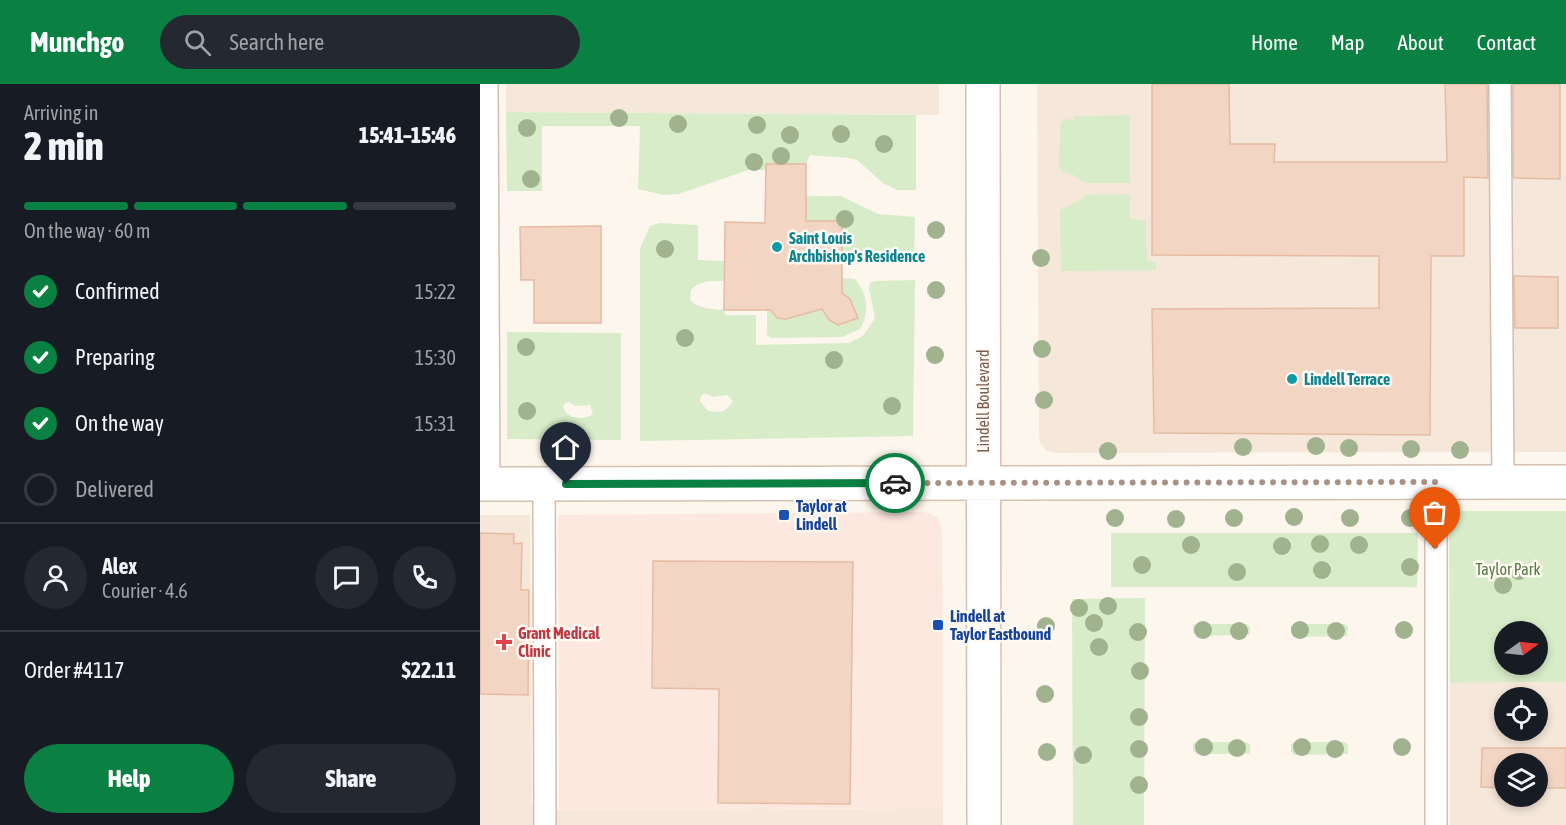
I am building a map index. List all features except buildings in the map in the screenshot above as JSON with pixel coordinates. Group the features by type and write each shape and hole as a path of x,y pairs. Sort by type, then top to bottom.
{"street":[{"name":"Lindell Boulevard","path":"983,84 984,825"},
{"path":"485,484 1566,482"}],"lane":[{"path":"485,484 487,84"},
{"path":"1500,84 1503,482"},
{"path":"1436,482 1436,825"},
{"path":"544,484 545,825"}],"shaded area":[{"path":"506,84 939,84 939,115 506,112"},
{"path":"1037,84 1566,84 1566,452 1055,453 1047,451 1040,443 1039,434"},
{"path":"922,512 937,518 941,525 942,537 943,808 559,810 558,515"},
{"path":"480,515 530,515 532,804 559,810 943,808 943,825 480,825"},
{"path":"1566,682 1566,825 1450,825 1450,683"}],"green space":[{"path":"506,112 916,115 916,190 897,190 883,183 857,160 810,155 806,164 767,164 766,170 748,170 679,194 663,195 638,189 640,126 542,126 542,191 507,191"},
{"path":"1130,115 1130,183 1085,183 1074,175 1063,172 1059,167 1060,125 1064,119 1073,120 1074,116"},
{"path":"1130,194 1130,219 1146,220 1147,261 1156,262 1156,270 1061,271 1060,210 1082,199 1085,195"},
{"path":"806,196 841,196 878,214 915,217 914,261 842,260 842,221 805,221"},
{"path":"660,223 698,225 698,260 724,261 724,281 698,284 691,290 690,300 701,307 724,310 725,315 756,315 756,345 849,343 863,336 875,318 869,289 870,283 915,280 913,436 640,441 640,248 650,226","holes":["705,393 713,397 727,395 733,401 728,408 722,411 707,410 700,401 701,396"]},
{"path":"842,278 855,279 863,291 866,310 860,329 842,337 771,338 767,335 767,310 771,310 777,317 785,318 795,316 803,309 822,309 829,320 838,325 855,310 850,299 842,293"},
{"path":"507,332 621,333 621,440 507,439","holes":["569,402 576,406 590,405 593,414 585,418 576,418 568,414 563,407"]},
{"name":"Taylor Park","path":"1449,511 1566,511 1566,682 1450,683"},
{"path":"1111,533 1418,533 1417,587 1111,587"},
{"path":"1145,598 1144,825 1073,825 1072,599"},
{"path":"1247,624 1250,627 1250,635 1197,636 1193,633 1193,625"},
{"path":"1294,624 1344,624 1348,627 1347,636 1294,637 1291,634 1291,626"},
{"path":"1196,742 1247,742 1250,745 1250,754 1197,754 1193,751 1193,744"},
{"path":"1294,742 1345,742 1348,745 1348,754 1294,755 1291,752 1291,744"}],"way so far":[{"path":"895,483 1436,482 1435,549"}],"place":[{"name":"Saint Louis Archbishop's Residence","path":"777,247"},
{"name":"Lindell Terrace","path":"1292,379"},
{"name":"Taylor at Lindell","path":"784,515"},
{"name":"Lindell at Taylor Eastbound","path":"938,625"},
{"name":"Grant Medical Clinic","path":"504,642"}],"route":[{"path":"566,484 895,483"}]}
